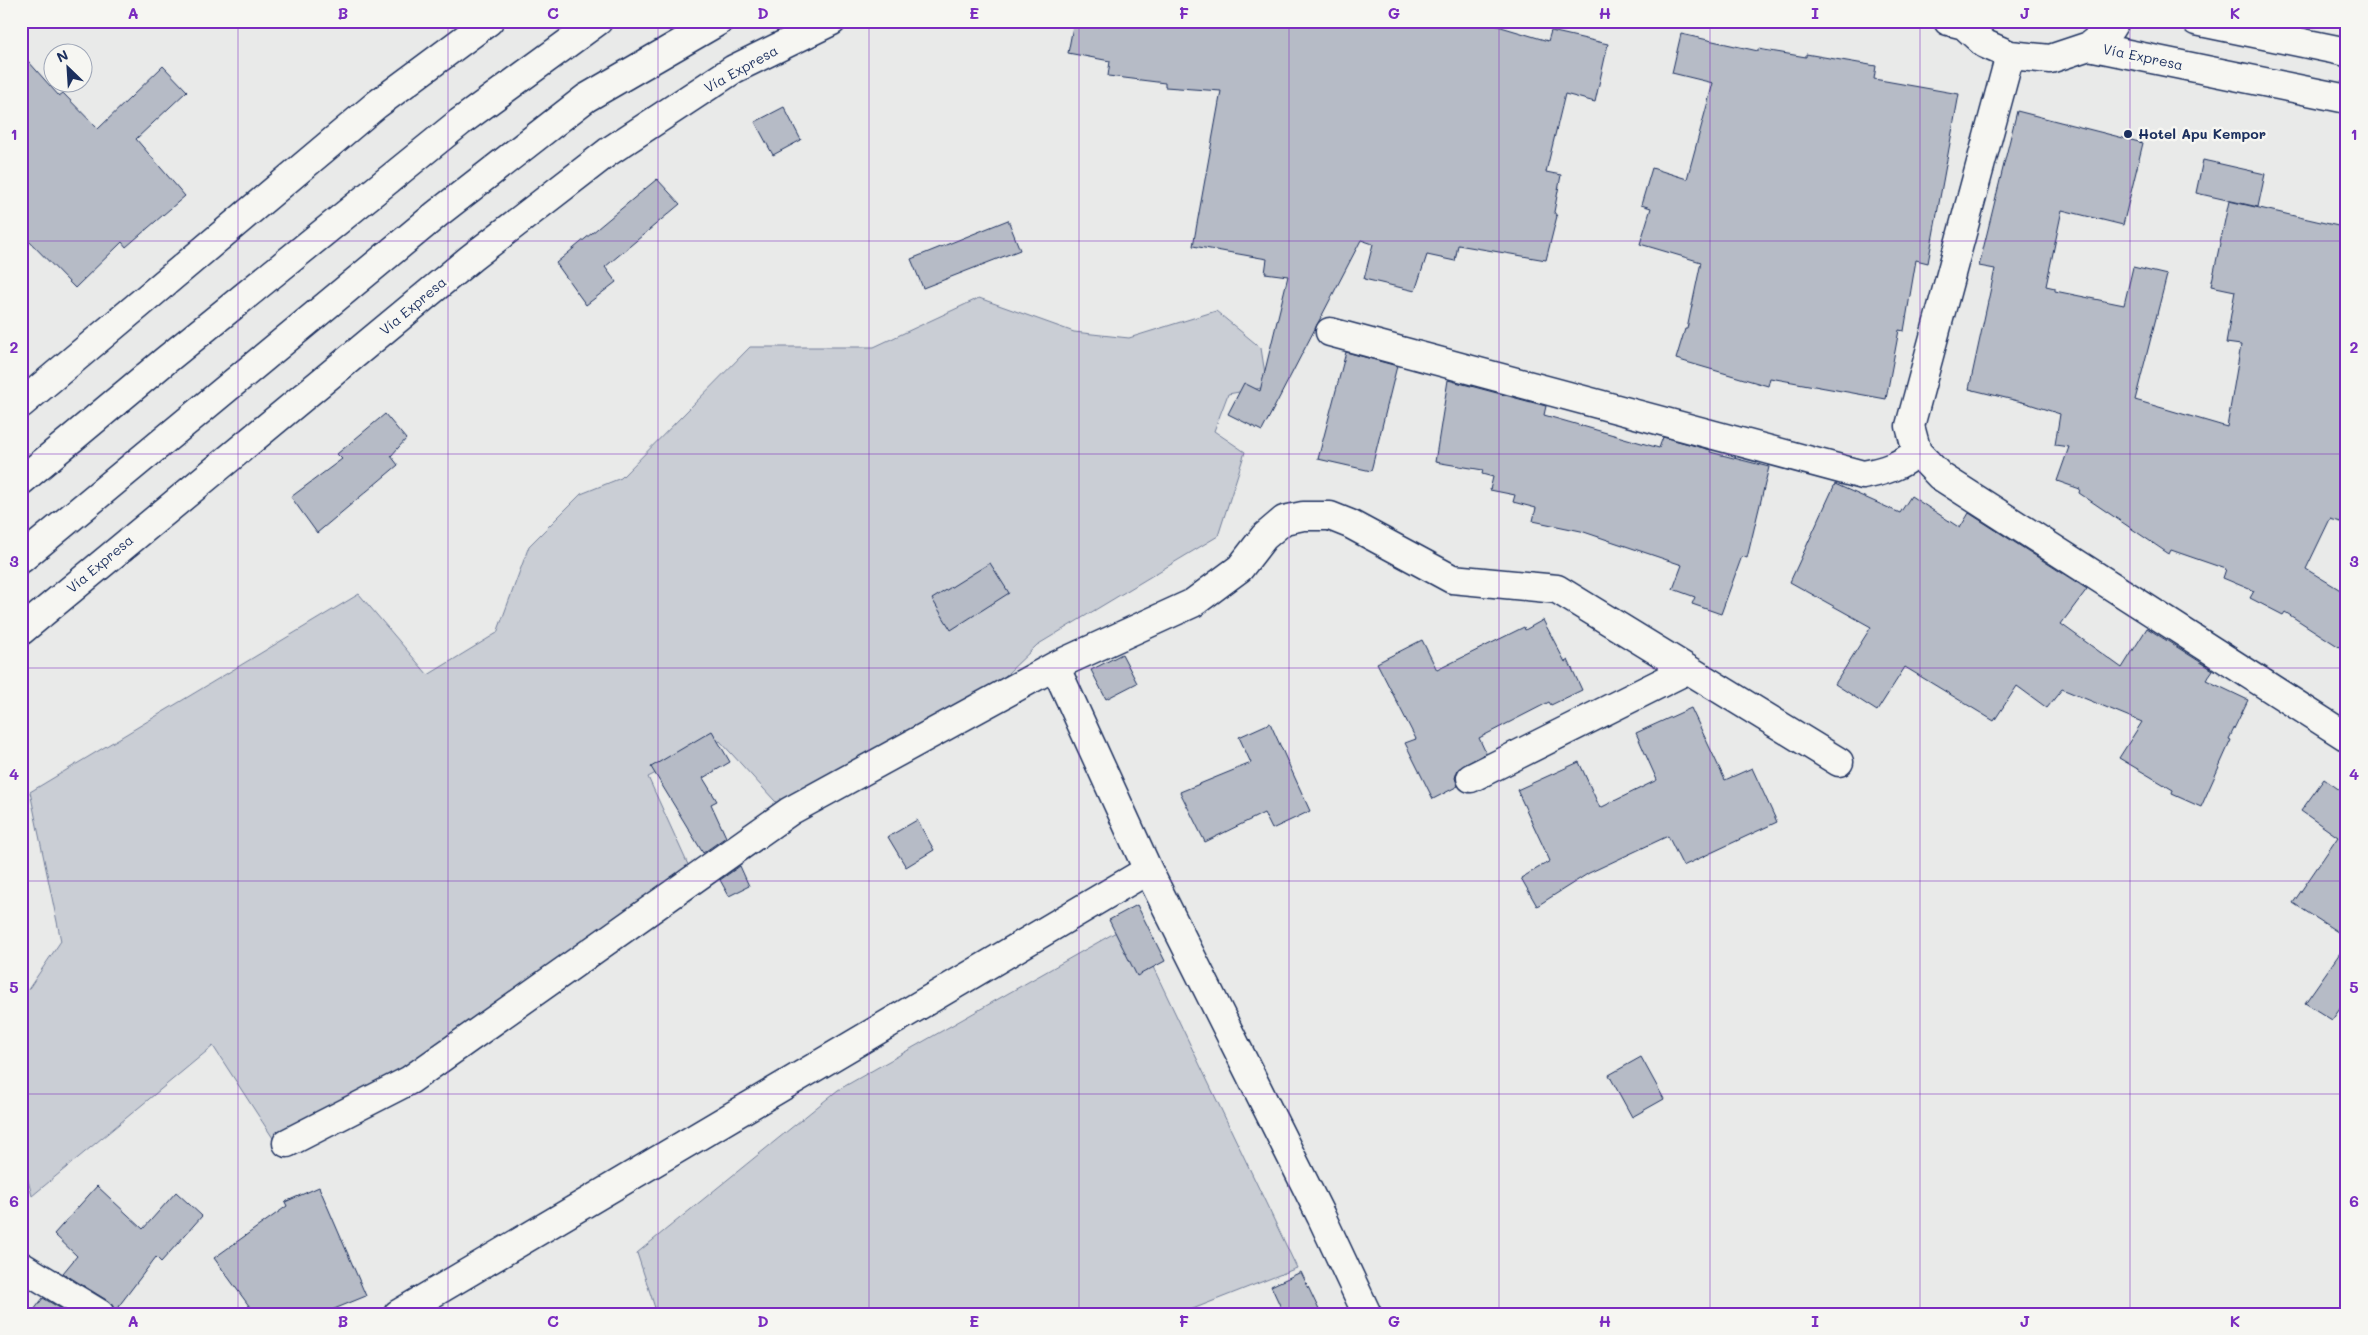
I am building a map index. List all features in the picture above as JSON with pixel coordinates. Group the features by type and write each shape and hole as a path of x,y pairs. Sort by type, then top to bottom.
{"main road":[{"path":"21,404 376,105 489,21"},
{"path":"21,481 166,360 460,122 598,21"},
{"path":"21,559 437,214 586,98 719,21"},
{"name":"Vía Expresa","path":"21,631 471,258 608,152 734,69 832,21"},
{"path":"2089,46 2110,29 2115,21"},
{"path":"2196,21 2347,52"},
{"name":"Vía Expresa","path":"1958,22 1985,44 2010,55 2050,59 2089,46 2347,100"},
{"path":"2010,55 1910,426 1917,452 1940,476 2347,737"},
{"path":"1330,332 1863,475 1886,471 1902,464 1917,452"},
{"path":"287,1143 410,1080 790,812 1055,666 1193,603 1240,568 1264,537 1284,520 1303,516 1330,516 1350,524 1452,579 1557,589 1839,762"},
{"path":"1055,666 1148,870 1321,1216 1366,1314"},
{"path":"1471,778 1687,670"},
{"path":"398,1314 1148,870"},
{"path":"21,1266 100,1314"}],"shaded area":[{"path":"979,298 1074,332 1129,338 1216,311 1261,348 1267,387 1228,394 1214,431 1245,452 1218,536 1037,645 1004,677 785,812 720,741 648,777 695,880 282,1152 213,1046 32,1196 21,1153 21,1000 61,941 30,792 359,594 428,675 497,633 529,546 581,494 621,478 750,347 874,347"},
{"path":"1132,923 1297,1268 1180,1314 657,1314 637,1253 838,1090"}],"building":[{"path":"1074,21 1481,21 1548,41 1551,31 1608,44 1595,102 1565,94 1546,172 1561,175 1554,212 1557,216 1546,260 1458,245 1455,261 1427,255 1415,291 1364,279 1373,244 1361,240 1262,431 1228,414 1244,383 1260,391 1288,276 1265,273 1267,259 1193,246 1221,91 1165,87 1165,83 1108,76 1110,61 1068,53"},
{"path":"1681,34 1758,51 1758,49 1806,57 1806,54 1876,66 1874,79 1959,94 1928,263 1916,260 1904,331 1899,330 1886,399 1770,378 1768,386 1676,359 1685,329 1687,329 1701,262 1640,244 1651,208 1641,205 1652,168 1687,179 1713,83 1672,73"},
{"path":"21,53 42,77 42,92 55,92 59,96 63,93 98,129 163,66 187,91 136,139 185,196 126,247 122,242 75,288 21,233"},
{"path":"784,107 801,140 773,155 755,122"},
{"path":"2017,111 2143,143 2123,225 2062,210 2046,286 2055,288 2055,291 2124,305 2133,267 2167,275 2135,400 2227,427 2241,345 2226,343 2235,291 2211,286 2229,201 2347,228 2347,505 2341,522 2330,519 2306,569 2347,594 2347,652 2285,612 2283,615 2250,598 2254,591 2223,578 2226,569 2171,550 2169,554 2079,493 2080,489 2057,481 2069,447 2055,445 2060,414 2026,403 1969,389 1995,269 1979,266"},
{"path":"2203,160 2265,174 2258,207 2196,193"},
{"path":"657,179 680,204 605,267 616,282 586,305 556,263"},
{"path":"1008,220 1020,250 923,288 911,259"},
{"path":"1346,352 1397,366 1371,471 1318,459"},
{"path":"1448,380 1546,406 1544,415 1659,448 1663,437 1711,450 1710,452 1769,467 1747,558 1742,556 1721,614 1692,604 1695,597 1673,589 1682,565 1581,531 1533,521 1536,508 1513,502 1515,495 1490,490 1493,477 1482,474 1483,470 1435,462"},
{"path":"385,414 406,439 391,456 398,465 317,533 291,497 342,459 337,454"},
{"path":"1835,484 1900,513 1911,496 1960,528 1969,513 2087,589 2061,624 2122,668 2147,628 2213,670 2206,680 2248,700 2229,739 2231,740 2201,807 2172,794 2173,790 2119,758 2142,722 2062,689 2047,708 2017,686 1994,721 1905,667 1877,711 1835,684 1871,627 1790,582"},
{"path":"990,563 1009,593 951,630 932,599"},
{"path":"1543,620 1565,662 1568,660 1582,690 1551,705 1549,702 1479,738 1486,753 1458,769 1455,778 1458,786 1433,799 1405,743 1416,739 1377,663 1422,640 1437,670 1524,627 1525,630"},
{"path":"1122,654 1137,683 1106,699 1091,670"},
{"path":"1691,708 1725,780 1752,768 1777,822 1683,866 1668,836 1589,873 1537,906 1521,878 1550,861 1517,790 1579,762 1600,808 1657,780 1636,733"},
{"path":"1270,723 1310,811 1272,829 1264,813 1205,842 1180,792 1251,763 1239,737"},
{"path":"712,731 730,762 703,778 717,801 711,804 726,837 703,853 651,767"},
{"path":"2324,779 2347,795 2347,938 2293,903 2338,837 2301,811"},
{"path":"917,820 934,850 906,867 888,837"},
{"path":"740,866 749,886 729,896 720,880"},
{"path":"1137,905 1165,961 1137,976 1109,920"},
{"path":"2347,943 2347,999 2332,1020 2305,1003"},
{"path":"1641,1057 1664,1099 1632,1117 1609,1075"},
{"path":"97,1186 143,1229 176,1192 202,1216 161,1262 156,1257 115,1311 108,1301 63,1273 77,1256 54,1234"},
{"path":"319,1187 366,1296 322,1314 255,1314 214,1258 287,1206 285,1202"},
{"path":"1301,1272 1321,1314 1284,1314 1271,1286"},
{"path":"43,1298 70,1314 31,1314"}],"place":[{"name":"Hotel Apu Kempor","path":"2128,134"}]}
